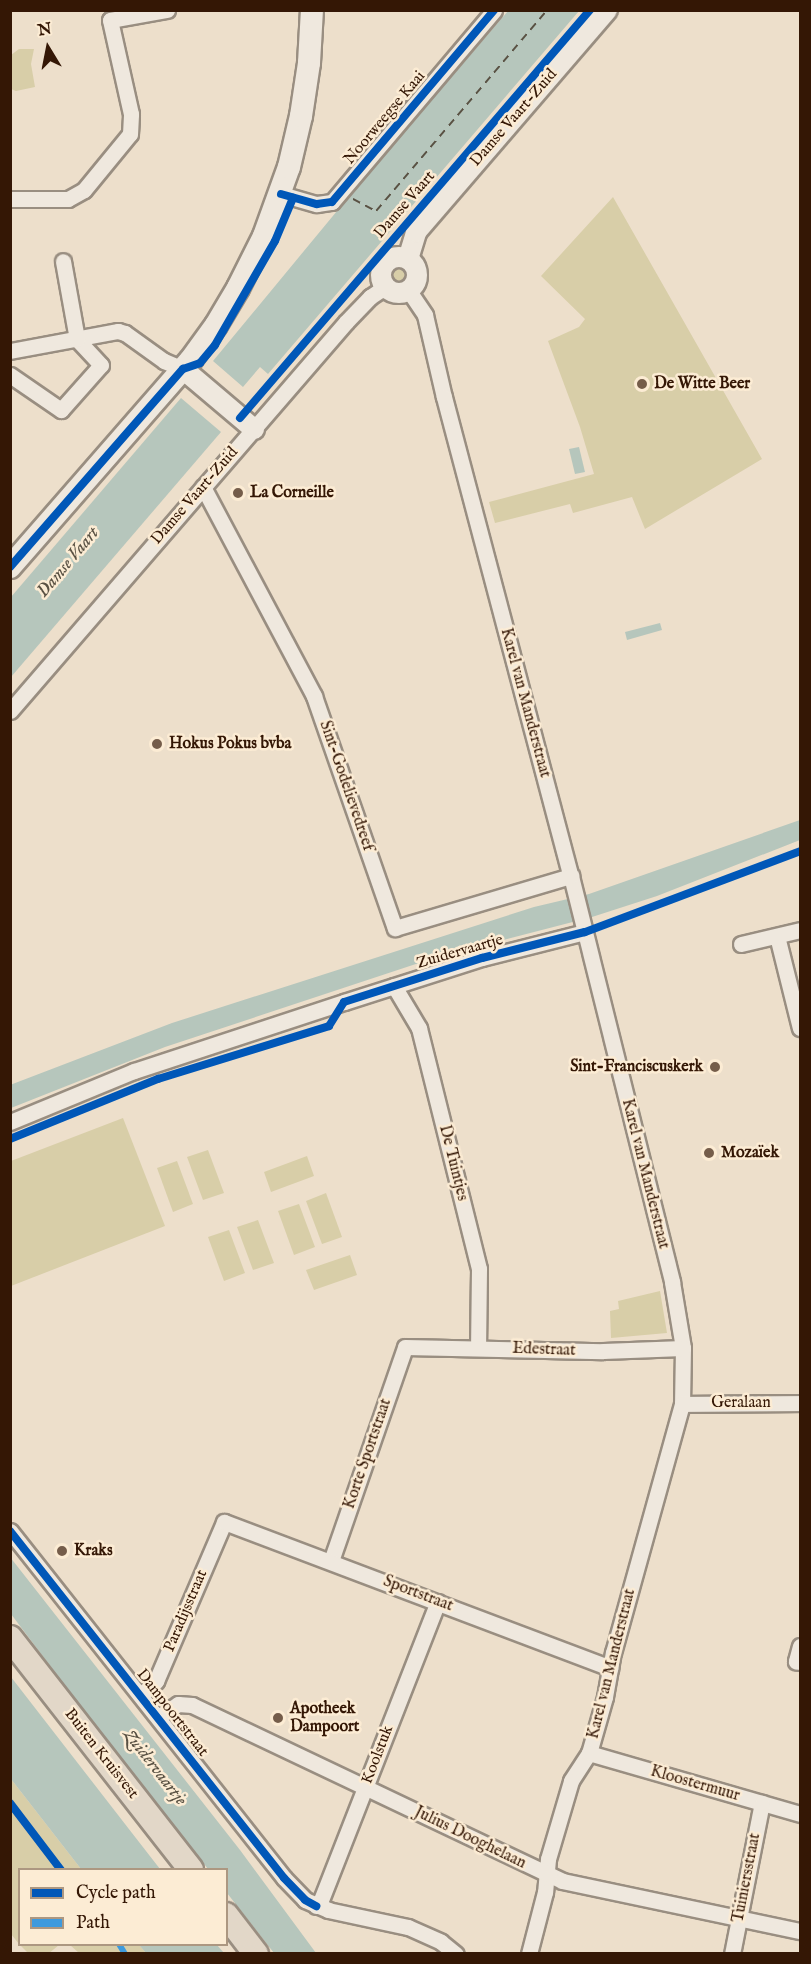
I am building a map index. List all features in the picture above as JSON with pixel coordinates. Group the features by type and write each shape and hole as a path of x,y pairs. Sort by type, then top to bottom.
{"main road":[{"path":"10,567 183,369 216,325 238,288 281,194 301,116 310,54 312,10"},
{"name":"Buiten Kruisvest","path":"10,1638 190,1868"},
{"name":"Buiten Kruisvest","path":"10,1657 175,1868"},
{"path":"228,1918 256,1953"},
{"path":"228,1936 242,1953"}],"street":[{"path":"10,199 68,199 84,190 130,134 131,114 109,15 166,10"},
{"name":"Noorweegse Kaai","path":"281,194 318,204 332,202 494,10"},
{"name":"Damse Vaart-Zuid","path":"408,259 416,232 607,10"},
{"path":"394,257 408,259 417,268 418,275 417,281 409,291 396,293 385,287 381,276 384,265 394,257"},
{"path":"10,375 61,410 102,365 77,339 63,261"},
{"name":"Damse Vaart-Zuid","path":"10,711 346,322 370,297 385,287"},
{"name":"Karel van Manderstraat","path":"409,291 425,315 473,512 585,932 672,1282 683,1348 682,1404 589,1753 571,1781 548,1859 548,1875 529,1953"},
{"path":"10,351 118,332 125,333 164,361 183,369 254,429"},
{"name":"Sint-Godelievedreef","path":"203,487 314,696 395,928 572,883"},
{"path":"741,944 801,930"},
{"name":"Zuidervaartje","path":"10,1122 134,1071 482,958 585,932"},
{"path":"777,936 801,1028"},
{"name":"De Tuintjes","path":"394,986 419,1029 479,1269 478,1348"},
{"name":"Edestraat","path":"405,1347 603,1351 683,1348"},
{"name":"Korte Sportstraat","path":"331,1561 405,1347"},
{"name":"Geralaan","path":"682,1404 801,1403"},
{"name":"Sportstraat","path":"225,1522 610,1668"},
{"name":"Paradijsstraat","path":"141,1695 156,1681 225,1522"},
{"name":"Dampoortstraat","path":"10,1531 284,1878 305,1900 316,1906 408,1927 441,1942 456,1953"},
{"name":"Koolstuk","path":"316,1906 438,1602"},
{"path":"801,1646 796,1660 801,1662"},
{"name":"Julius Dooghelaan","path":"158,1717 178,1704 192,1705 562,1881 801,1931"},
{"name":"Kloostermuur","path":"589,1753 801,1814"},
{"name":"Tuiniersstraat","path":"732,1953 762,1803"}],"shaded area":[{"path":"19,49 34,49 31,64 35,87 16,91 11,89 11,55"},
{"name":"De Witte Beer","path":"613,197 762,459 645,529 632,497 573,513 570,504 495,523 489,502 594,474 580,427 548,341 579,327 585,319 541,276"},
{"path":"395,265 403,265 408,270 406,281 395,283 390,278 390,270"},
{"path":"123,1118 165,1226 11,1286 11,1161"},
{"path":"208,1150 224,1193 203,1200 187,1157"},
{"path":"307,1156 314,1176 271,1192 264,1172"},
{"path":"177,1161 193,1204 173,1212 157,1168"},
{"path":"326,1193 342,1237 322,1244 306,1201"},
{"path":"299,1204 315,1247 294,1255 278,1211"},
{"path":"258,1220 274,1263 253,1270 237,1227"},
{"path":"229,1230 245,1273 224,1281 208,1237"},
{"path":"350,1255 357,1275 314,1290 306,1270"},
{"path":"660,1291 667,1333 611,1338 610,1311 619,1309 618,1301"},
{"path":"11,1779 80,1868 18,1868 18,1943 11,1934"},
{"path":"21,1946 58,1946 48,1954 28,1953"},
{"path":"71,1946 140,1946 146,1953 79,1953"}],"water":[{"path":"508,11 579,11 268,374 260,367 243,387 213,361 356,188"},
{"name":"Damse Vaart","path":"181,398 221,432 11,677 11,597"},
{"path":"579,447 585,472 575,474 569,449"},
{"path":"660,623 662,630 627,640 625,632"},
{"path":"800,820 800,840 657,896 592,917 434,958 165,1047 11,1108 10,1085 172,1023 534,907 589,894"},
{"path":"10,1557 240,1850 316,1953 274,1953 228,1894 228,1868 207,1868 11,1614"},
{"path":"11,1677 159,1868 80,1868 11,1779"},
{"path":"140,1946 218,1946 224,1953 146,1953"}],"ferry route":[{"path":"353,199 376,211 547,10"}],"marked path":[{"path":"120,1946 125,1954"}],"cycle path":[{"path":"281,194 317,204 332,202 494,10"},
{"name":"Damse Vaart","path":"240,418 590,10"},
{"path":"10,567 183,369 200,363 215,345 275,241 293,198"},
{"path":"10,1139 158,1079 329,1026 344,1002 482,958 585,932 800,851"},
{"path":"10,1531 284,1878 305,1900 316,1906"},
{"path":"10,1803 59,1868"}],"place":[{"name":"De Witte Beer","path":"642,384"},
{"name":"La Corneille","path":"238,493"},
{"name":"Hokus Pokus bvba","path":"157,744"},
{"name":"Sint-Franciscuskerk","path":"715,1067"},
{"name":"Mozaïek","path":"709,1153"},
{"name":"Kraks","path":"62,1551"},
{"name":"Apotheek Dampoort","path":"278,1718"}]}
